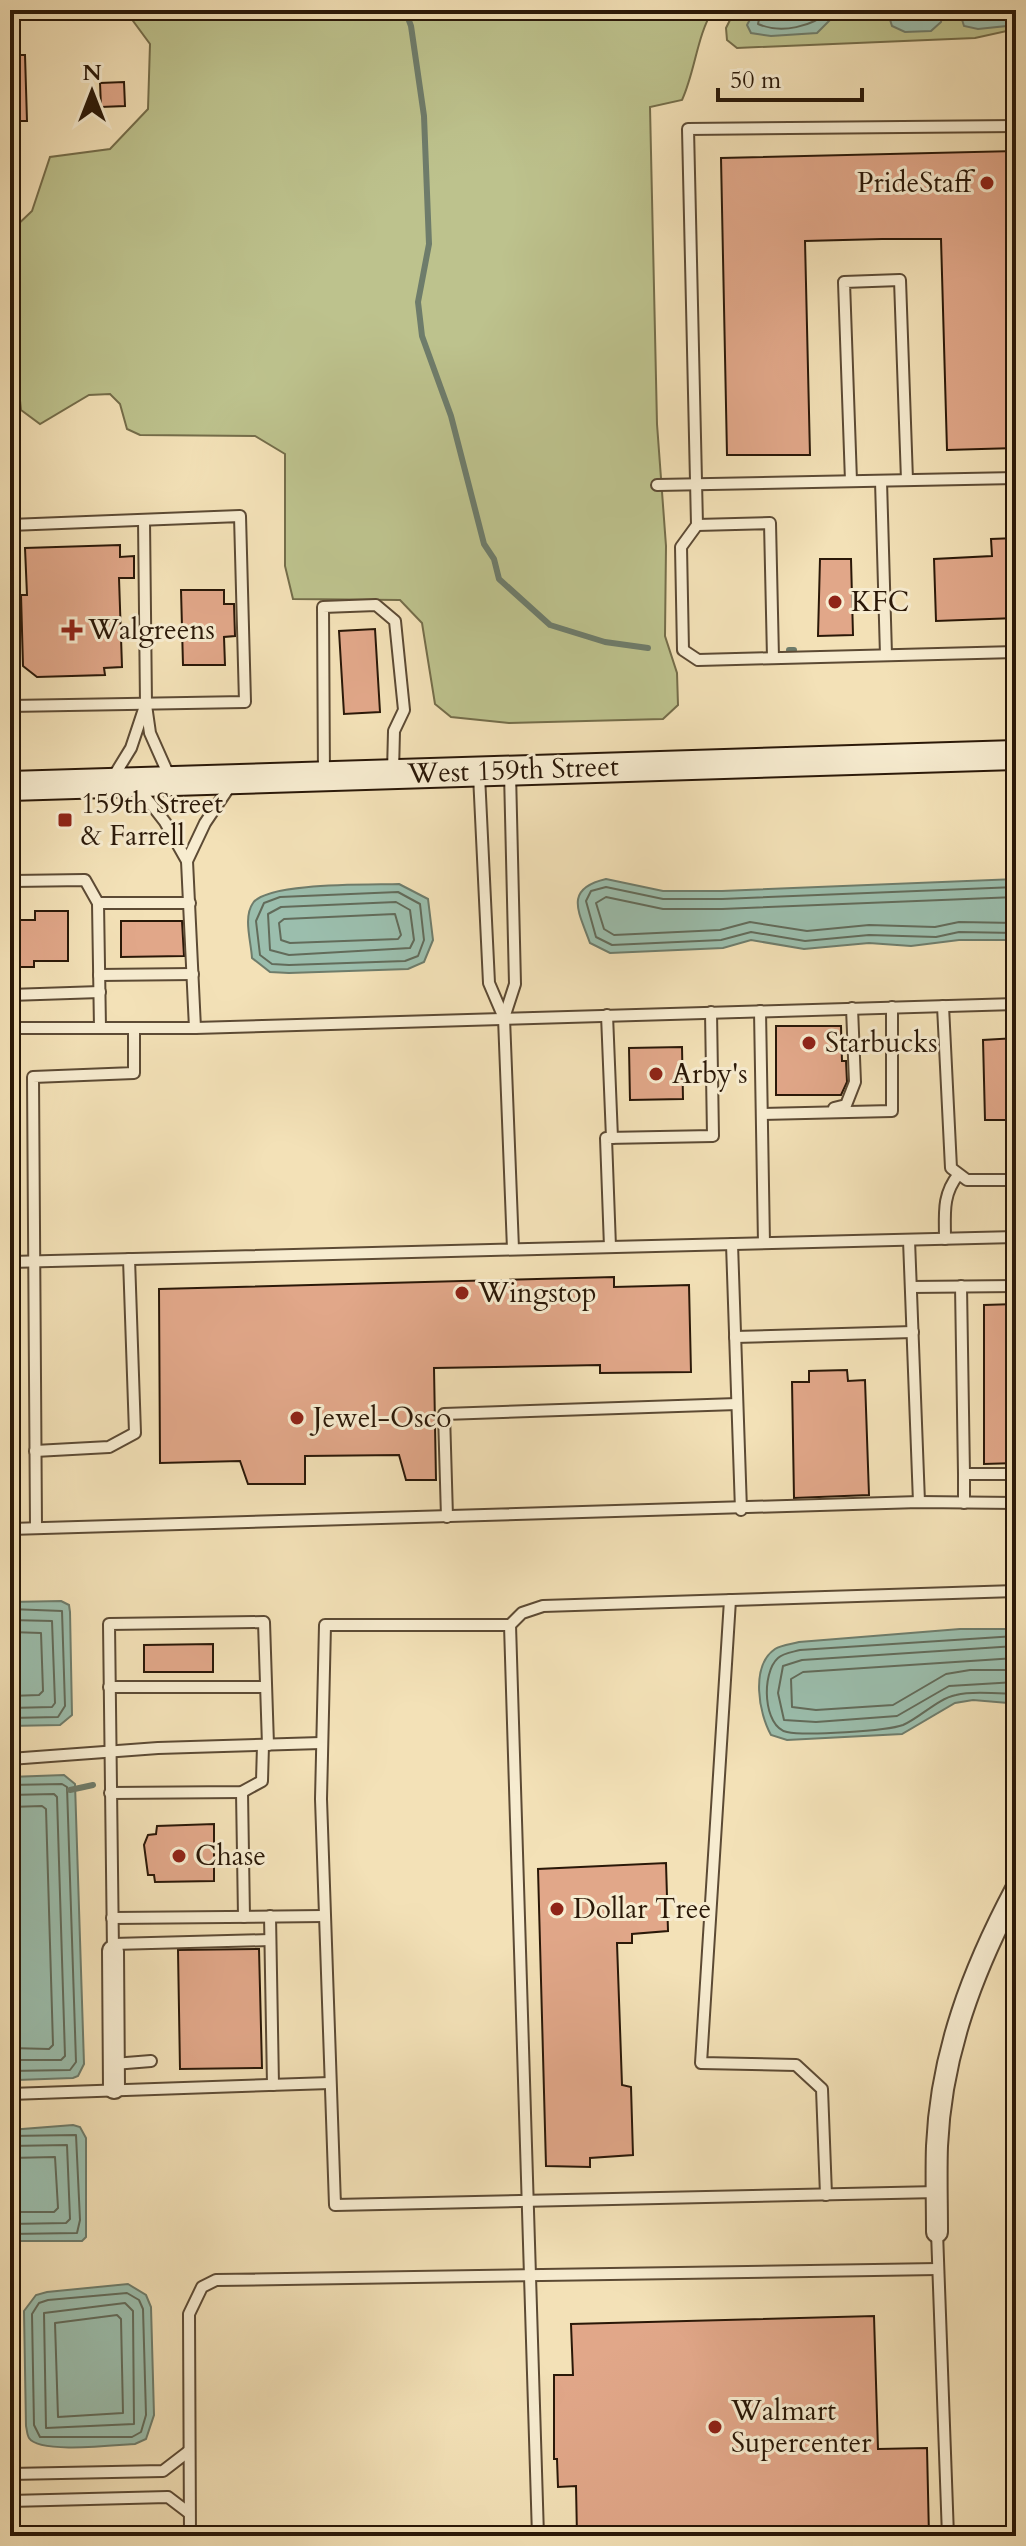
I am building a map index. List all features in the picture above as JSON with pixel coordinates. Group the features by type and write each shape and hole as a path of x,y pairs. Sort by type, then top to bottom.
{"main road":[{"name":"West 159th Street","path":"10,786 1016,755"}],"street":[{"path":"937,2232 937,2144 944,2084 962,2005 986,1944 1016,1889"},
{"path":"113,1948 114,2088"}],"lane":[{"path":"1016,126 688,129 697,525 681,547 683,650 698,660 1016,652"},
{"path":"851,481 844,282 900,280 907,480"},
{"path":"657,485 1016,478"},
{"path":"881,481 886,655"},
{"path":"10,525 240,516 245,702 10,706"},
{"path":"144,520 146,705 150,733 171,780"},
{"path":"697,525 770,523 773,658"},
{"path":"324,776 323,607 376,605 395,621 404,710 394,731 393,774"},
{"path":"146,705 122,781 165,822 187,861 195,1028"},
{"path":"510,770 515,984 504,1018 513,1249"},
{"path":"479,772 489,983 504,1018"},
{"path":"187,861 205,823 236,778"},
{"path":"10,896 13,881 85,880 98,903 100,1028"},
{"path":"98,903 190,903"},
{"path":"99,975 193,974"},
{"path":"10,995 100,992"},
{"path":"10,1028 195,1028 1016,1004"},
{"path":"943,1006 948,1156 958,1175 967,1180 1016,1180"},
{"path":"762,1114 892,1111 892,1007"},
{"path":"821,1112 846,1105 851,1099 855,1082 852,1008"},
{"path":"760,1011 764,1243"},
{"path":"610,1247 606,1138 713,1136 711,1012"},
{"path":"607,1015 612,1138"},
{"path":"36,1528 33,1077 134,1073 134,1028"},
{"path":"945,1239 947,1188 958,1175"},
{"path":"10,1262 1016,1237"},
{"path":"909,1240 919,1502"},
{"path":"732,1244 741,1510"},
{"path":"35,1451 109,1447 135,1433 129,1259"},
{"path":"961,1286 964,1503"},
{"path":"911,1287 1016,1286"},
{"path":"735,1337 913,1332"},
{"path":"447,1517 444,1414 737,1404"},
{"path":"964,1474 1016,1474"},
{"path":"10,1529 741,1510 919,1502 1016,1503"},
{"path":"938,2192 335,2205 321,1743 324,1731 325,1625 510,1625 522,1613 543,1606 1016,1591"},
{"path":"730,1600 701,2063 796,2065 822,2089 826,2195"},
{"path":"110,1793 242,1792 262,1781 266,1687 264,1622 109,1624 109,1753 112,1918 113,1948 270,1940"},
{"path":"510,1625 538,2536"},
{"path":"109,1687 266,1687"},
{"path":"10,1759 321,1743"},
{"path":"242,1792 244,1917"},
{"path":"270,1916 273,2085"},
{"path":"112,1918 324,1916"},
{"path":"114,2064 151,2061"},
{"path":"10,2094 114,2088 330,2083"},
{"path":"937,2232 948,2536"},
{"path":"190,2536 189,2314 202,2287 216,2280 938,2269"},
{"path":"10,2474 163,2471 189,2451"},
{"path":"10,2501 168,2497 189,2513"}],"green space":[{"path":"125,10 713,10 703,31 682,100 650,107 657,424 666,546 665,636 677,673 678,705 663,719 509,723 451,717 435,704 422,623 400,600 293,599 285,566 285,454 255,436 140,435 127,429 120,404 110,394 89,395 40,424 21,410 16,362 10,356 10,232 32,211 50,157 110,149 148,109 150,44"},
{"path":"735,10 1016,10 1016,29 975,38 737,48 727,40 726,28"}],"water":[{"path":"755,10 840,10 817,33 771,36 751,33 747,25"},
{"path":"887,10 942,10 941,22 931,31 905,32 892,26"},
{"path":"959,10 1016,10 1016,25 978,29 964,26"},
{"path":"606,879 663,891 722,891 1016,879 1016,940 959,940 911,946 869,943 804,949 751,940 723,948 610,953 590,943 578,903 584,889"},
{"path":"399,884 428,899 433,940 424,962 408,969 289,973 270,972 252,958 248,915 253,903 262,896 298,888"},
{"path":"61,1601 69,1605 70,1612 72,1715 60,1725 10,1726 10,1602"},
{"path":"960,1629 1016,1629 1016,1699 1008,1703 973,1700 955,1703 902,1734 787,1740 771,1735 763,1715 759,1690 762,1667 775,1649 799,1642"},
{"path":"64,1775 75,1784 84,2064 78,2076 73,2078 17,2080 10,2077 10,1777"},
{"path":"80,2127 86,2138 86,2237 82,2241 12,2241 10,2130"},
{"path":"128,2284 146,2295 151,2307 154,2415 146,2439 135,2444 79,2447 36,2443 29,2438 26,2426 24,2311 36,2295 47,2292"}],"building":[{"path":"10,55 25,55 27,121 10,121"},
{"path":"124,82 125,106 101,107 100,83"},
{"path":"1016,151 1016,448 947,450 941,239 882,239 805,241 810,455 727,455 721,158"},
{"path":"1016,538 1016,618 936,621 934,559 992,556 991,539"},
{"name":"Walgreens","path":"120,545 120,557 134,556 134,578 119,578 122,667 104,668 105,675 37,677 23,666 21,595 27,595 25,548"},
{"name":"KFC","path":"820,559 851,559 853,635 818,636"},
{"path":"181,590 224,590 224,604 234,604 235,636 224,637 225,665 183,665"},
{"path":"375,629 380,712 344,714 339,631"},
{"path":"35,911 68,911 68,961 34,961 34,967 11,967 11,920 35,920"},
{"path":"121,921 182,921 184,956 121,957"},
{"name":"Starbucks","path":"776,1026 841,1026 842,1061 846,1061 847,1082 841,1095 776,1095"},
{"path":"1016,1038 1016,1120 985,1120 983,1040"},
{"name":"Arby's","path":"682,1047 683,1099 630,1100 629,1048"},
{"name":"Jewel-Osco","path":"614,1277 614,1287 689,1285 691,1372 600,1373 600,1365 434,1368 436,1480 406,1480 399,1455 305,1456 305,1484 248,1484 240,1461 160,1463 159,1289"},
{"path":"1016,1304 1016,1463 984,1464 984,1305"},
{"path":"847,1370 848,1381 865,1380 869,1495 794,1498 792,1382 809,1382 809,1371"},
{"path":"213,1644 213,1672 144,1672 144,1645"},
{"name":"Chase","path":"214,1824 214,1881 155,1882 154,1875 148,1875 144,1845 148,1835 156,1834 157,1826"},
{"path":"666,1863 668,1931 632,1934 632,1943 617,1943 622,2085 631,2087 633,2155 590,2158 590,2167 546,2166 538,1869"},
{"path":"259,1949 262,2068 180,2069 178,1950"},
{"name":"Walmart Supercenter","path":"874,2316 878,2449 927,2448 929,2536 577,2536 576,2486 558,2487 557,2459 554,2459 554,2375 573,2375 571,2324"}],"waterway":[{"path":"405,10 411,26 424,116 429,244 418,302 422,336 451,416 484,544 494,559 499,579 550,625 605,642 648,648"},
{"path":"789,650 794,650"},
{"path":"70,1790 93,1785"}],"place":[{"name":"PrideStaff","path":"987,183"},
{"name":"KFC","path":"835,602"},
{"name":"Walgreens","path":"72,630"},
{"name":"159th Street & Farrell","path":"65,820"},
{"name":"Starbucks","path":"809,1043"},
{"name":"Arby's","path":"656,1074"},
{"name":"Wingstop","path":"462,1293"},
{"name":"Jewel-Osco","path":"297,1418"},
{"name":"Chase","path":"179,1856"},
{"name":"Dollar Tree","path":"557,1909"},
{"name":"Walmart Supercenter","path":"715,2427"}]}
